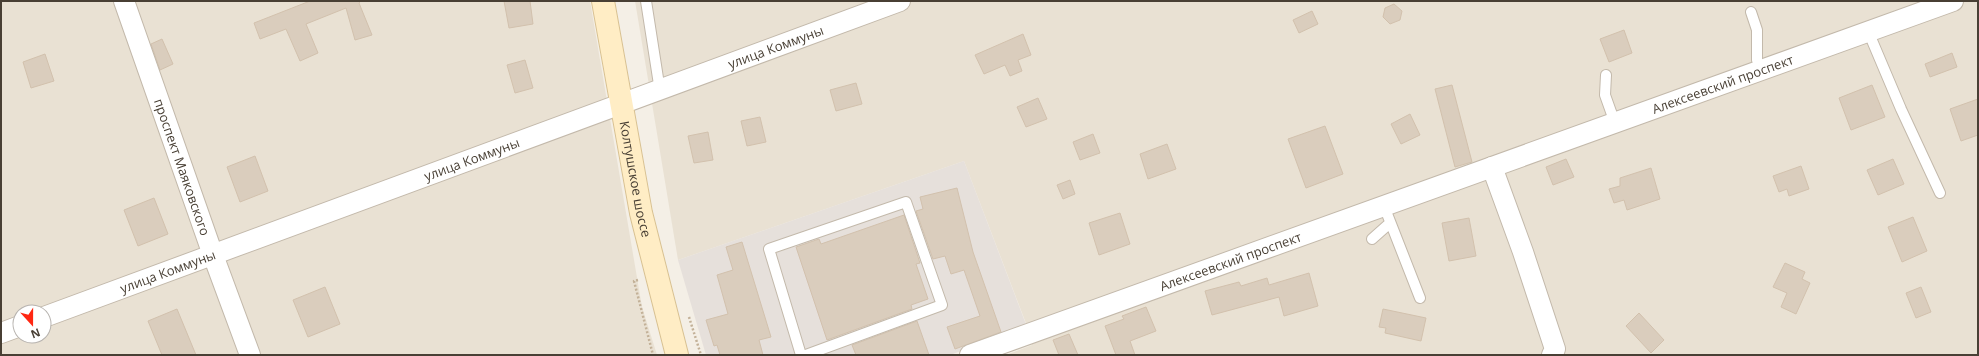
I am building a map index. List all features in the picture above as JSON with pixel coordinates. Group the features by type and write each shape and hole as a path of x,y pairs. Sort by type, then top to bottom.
{"main road":[{"name":"Колтушское шоссе","path":"603,1 620,105 641,213 677,355"}],"street":[{"name":"проспект Маяковского","path":"124,1 213,255 250,355"},
{"name":"улица Коммуны","path":"52,314 660,91 900,1"},
{"name":"Алексеевский проспект","path":"970,355 1387,214 1492,167 1953,1"},
{"path":"1492,167 1523,252 1555,353"},
{"path":"1,333 12,329"}],"lane":[{"path":"646,1 660,91"},
{"path":"1750,12 1757,30 1757,60 1761,70"},
{"path":"1868,31 1901,109 1940,193"},
{"path":"1606,75 1605,95 1615,123"},
{"path":"800,355 769,249 906,202 942,305 806,355"},
{"path":"1372,239 1387,214"},
{"path":"1387,214 1420,298"}],"shaded area":[{"path":"1,1 590,1 642,307 657,355 1,355"},
{"path":"635,1 1978,1 1978,355 1006,355 1032,345 1027,326 964,161 678,260"},
{"path":"964,161 1027,327 950,355 706,355 678,260"}],"building":[{"path":"310,1 361,1 359,3 372,35 355,40 346,8 306,24 318,53 300,61 286,29 260,39 254,23"},
{"path":"504,1 530,1 533,24 509,28"},
{"path":"1394,4 1402,11 1400,20 1390,24 1383,17 1385,8"},
{"path":"1312,11 1318,24 1299,33 1293,20"},
{"path":"1624,30 1632,53 1609,62 1600,39"},
{"path":"1023,34 1031,55 1018,60 1022,71 1010,76 1005,65 984,74 975,55"},
{"path":"162,39 173,64 160,70 151,44"},
{"path":"1952,53 1957,67 1930,77 1925,64"},
{"path":"45,54 54,81 31,88 23,62"},
{"path":"525,60 533,88 515,93 507,65"},
{"path":"856,83 862,104 836,111 830,90"},
{"path":"1452,85 1472,162 1455,167 1435,89"},
{"path":"1872,85 1885,117 1851,130 1839,98"},
{"path":"1038,98 1047,119 1026,127 1017,107"},
{"path":"1978,99 1978,135 1961,141 1950,109"},
{"path":"1410,114 1420,135 1401,144 1391,124"},
{"path":"760,117 766,142 747,146 741,121"},
{"path":"1325,126 1343,174 1306,188 1288,139"},
{"path":"708,132 713,160 694,163 688,136"},
{"path":"1093,134 1100,153 1080,160 1073,142"},
{"path":"1167,144 1176,169 1148,179 1140,154"},
{"path":"255,156 268,191 240,202 227,167"},
{"path":"1566,159 1574,177 1553,185 1546,167"},
{"path":"1893,159 1904,184 1878,195 1867,170"},
{"path":"1801,166 1809,189 1789,196 1787,189 1779,192 1773,176"},
{"path":"1651,168 1660,199 1627,210 1624,200 1614,203 1609,189 1620,186 1620,178"},
{"path":"1070,180 1075,194 1063,199 1057,185"},
{"path":"957,188 973,252 1001,332 955,349 947,327 980,316 964,270 951,274 945,256 933,259 916,211 923,209 920,197"},
{"path":"154,198 168,234 138,246 124,210"},
{"path":"1120,213 1130,244 1099,255 1089,223"},
{"path":"904,215 920,263 916,264 928,299 911,305 912,309 827,340 796,247 819,239 821,244"},
{"path":"1913,217 1927,251 1902,262 1888,227"},
{"path":"1469,218 1476,256 1449,261 1442,223"},
{"path":"742,242 771,337 759,340 763,355 720,355 717,345 714,346 706,320 728,314 717,275 733,270 726,247"},
{"path":"1785,263 1805,272 1802,279 1810,283 1796,314 1781,307 1787,293 1773,287"},
{"path":"1309,273 1318,306 1284,316 1279,297 1212,315 1205,291 1239,282 1241,286 1267,278 1269,285"},
{"path":"325,287 340,324 308,337 293,300"},
{"path":"1921,287 1931,312 1916,318 1906,293"},
{"path":"1146,307 1156,331 1130,341 1135,355 1116,355 1105,326 1124,319 1122,316"},
{"path":"177,309 196,355 162,355 148,321"},
{"path":"1383,309 1426,318 1421,341 1385,333 1386,328 1379,327"},
{"path":"1639,313 1664,340 1651,353 1626,326"},
{"path":"917,321 929,355 856,355 852,345"},
{"path":"1069,334 1078,355 1059,355 1053,340"}]}
